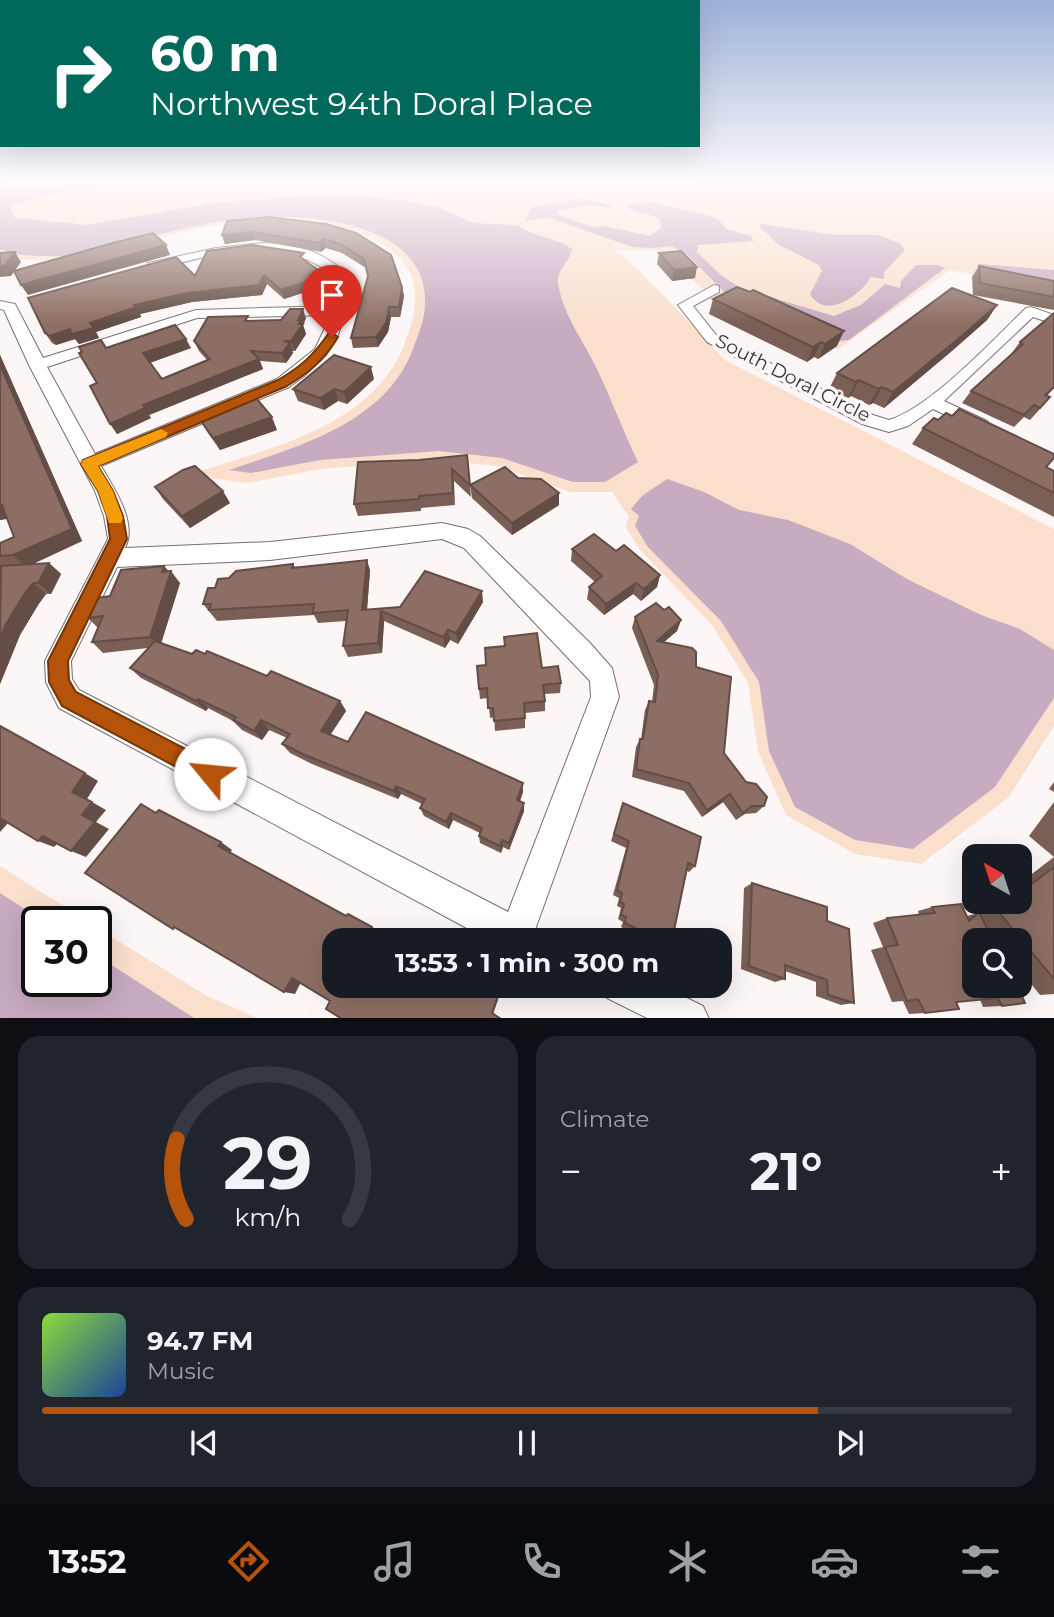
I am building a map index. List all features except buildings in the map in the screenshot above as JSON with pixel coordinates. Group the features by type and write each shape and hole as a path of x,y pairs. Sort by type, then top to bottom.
{"street":[{"path":"89,464 282,383 308,368 320,356 332,337 345,279 324,260 307,254 255,247 193,254 141,270"},
{"name":"South Doral Circle","path":"713,289 685,305 712,339 868,420 891,426 932,402"},
{"path":"11,305 37,365 105,491 115,516 119,539 58,661 59,682 69,699 502,928"},
{"path":"37,365 196,314 338,310"},
{"path":"993,431 932,402 1031,311 1054,320"},
{"path":"110,558 270,551 442,531 460,535 472,542 580,650 603,677 605,697 524,928"},
{"path":"648,998 690,1018"}],"shaded area":[{"path":"0,229 200,229 80,259 0,258"},
{"path":"0,229 184,229 80,255 6,254 5,250 0,250"},
{"path":"343,229 1054,229 1054,293 1025,284 950,270 838,349 708,294 659,250 615,250 639,270 725,360 1054,529 1054,726 1008,798 921,864 855,854 786,815 758,752 748,683 712,625 640,550 625,526 629,517 612,492 570,492 498,466 437,460 320,469 247,483 188,475 250,456 312,432 367,397 388,374 404,345 414,314 411,276 397,255 374,240"},
{"path":"359,229 524,229 572,249 558,279 564,306 596,367 638,462 605,482 573,482 502,458 439,451 320,460 251,473 229,470 282,452 336,429 382,396 400,375 419,333 425,304 420,275 405,252 381,236"},
{"path":"579,229 616,229 650,236 660,229 726,229 751,236 754,241 698,245 697,252 721,275 740,288 834,316 861,305 885,284 900,288 901,281 916,265 938,265 945,268 849,340 838,341 724,292 689,256 672,246 633,247"},
{"path":"762,229 791,229 834,235 877,235 900,243 905,250 884,272 884,279 871,277 851,297 833,305 824,305 810,294 822,271 819,265 779,245"},
{"path":"979,266 1054,270 1054,286"},
{"path":"667,479 704,492 739,510 788,520 850,544 907,579 981,615 1020,629 1054,650 1054,698 995,787 913,849 855,840 795,807 769,751 759,682 721,621 648,547 635,526 639,516 631,509 642,496"},
{"path":"0,866 64,906 21,906 21,997 112,997 112,937 207,996 257,1018 0,1018"},
{"path":"0,893 21,907 21,997 112,997 112,965 194,1018 0,1018"}],"slow traffic":[{"path":"115,518 105,491 89,464 161,433"}],"route":[{"path":"210,774 69,699 59,682 58,661 119,539 115,516 105,491 89,464 282,383 308,368 320,356 332,337"}]}
